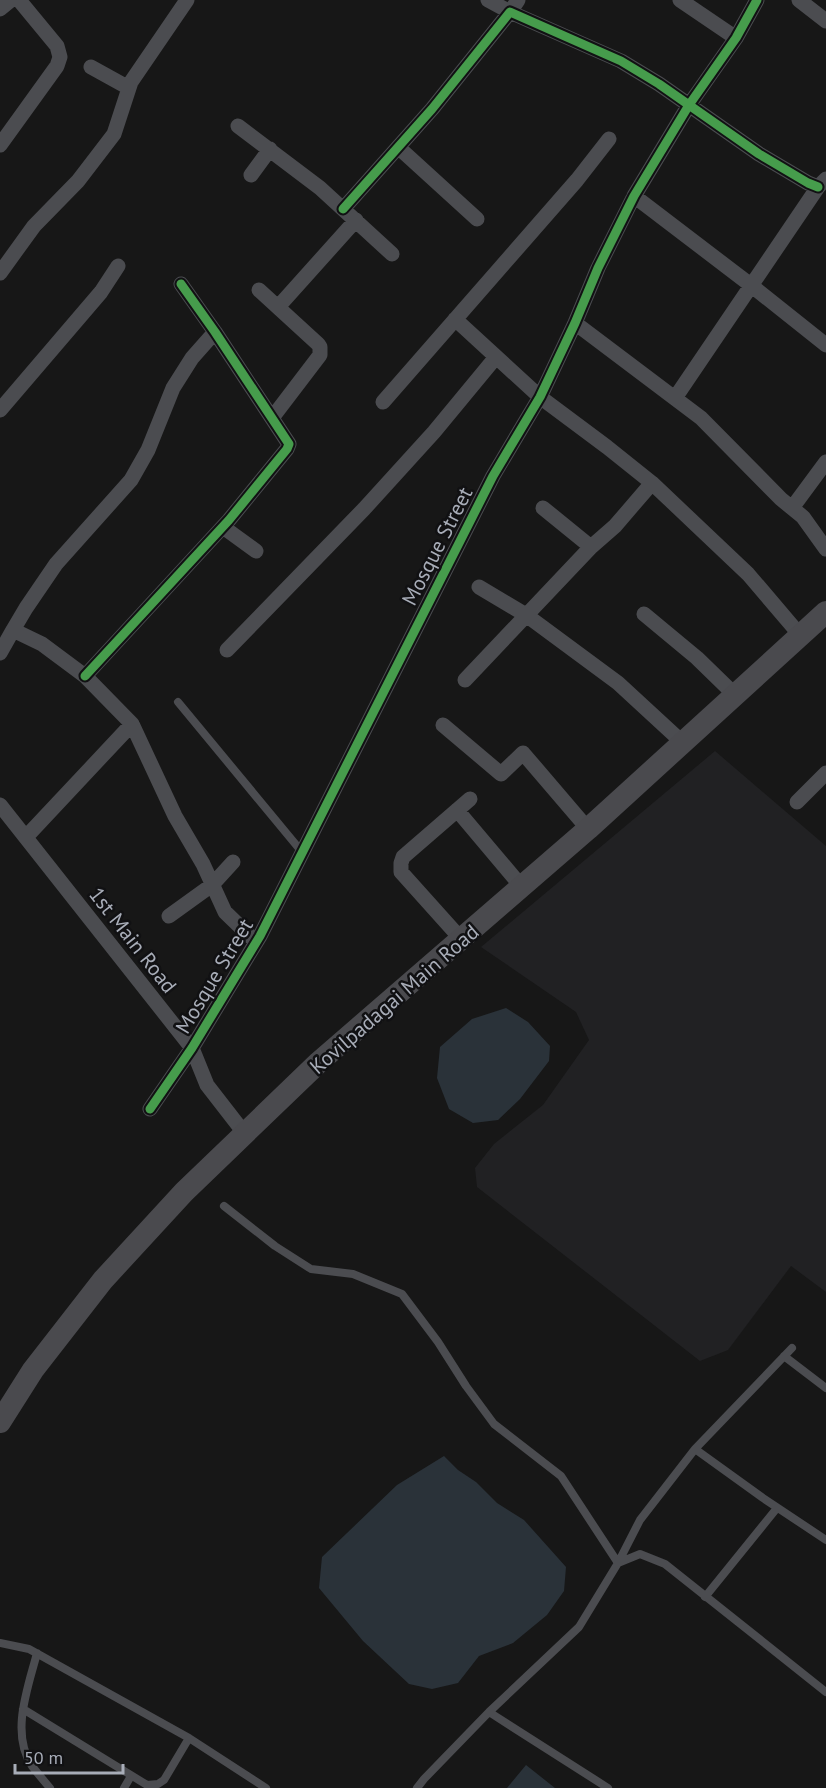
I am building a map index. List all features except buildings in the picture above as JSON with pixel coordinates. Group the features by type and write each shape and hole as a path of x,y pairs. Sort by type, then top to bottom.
{"main road":[{"name":"Kovilpadagai Main Road","path":"0,1422 33,1370 103,1280 184,1192 319,1062 588,829 826,612"}],"street":[{"path":"0,9 11,0"},
{"path":"0,145 57,66 60,57 57,46 19,0"},
{"path":"0,273 34,226 78,181 114,134 132,82 187,0"},
{"path":"488,0 514,6 621,61 759,154 808,183 822,183"},
{"path":"680,0 736,38"},
{"name":"Mosque Street","path":"150,1109 192,1048 256,942 488,487 540,397 598,268 634,196 689,105 736,38 757,0"},
{"path":"799,0 826,21"},
{"path":"343,209 432,109 514,6"},
{"path":"91,67 129,88"},
{"path":"237,126 270,148 320,188 392,254"},
{"path":"383,402 577,180 609,139"},
{"path":"398,147 477,219"},
{"path":"250,175 270,148"},
{"path":"675,398 822,183"},
{"path":"634,196 826,345"},
{"path":"278,307 356,220"},
{"path":"0,410 101,292 118,266"},
{"path":"85,676 223,527 287,449 286,439 181,284"},
{"path":"258,290 318,344 321,351 305,376 272,418"},
{"path":"455,319 540,397 652,483 747,574 800,635"},
{"path":"575,323 700,418 802,517 826,549"},
{"path":"0,653 26,608 56,564 131,480 147,450 173,388 192,358 215,332"},
{"path":"227,650 364,509 434,432 496,357"},
{"path":"792,508 826,462"},
{"path":"465,680 591,547 615,526 652,483"},
{"path":"543,508 591,547"},
{"path":"223,527 256,551"},
{"path":"479,586 526,615 618,683 682,742"},
{"path":"644,614 698,658 734,694"},
{"path":"13,630 42,644 85,676 132,724 175,816 225,912 256,942"},
{"path":"26,837 132,724"},
{"path":"443,725 501,774 523,753 588,829"},
{"path":"797,802 826,773"},
{"path":"462,940 401,872 401,863 403,857 470,799"},
{"name":"1st Main Road","path":"0,805 192,1048 207,1085 245,1134"},
{"path":"457,810 522,887"},
{"path":"169,916 212,885 233,862"}],"lane":[{"path":"178,702 302,852"},
{"path":"224,1206 275,1246 311,1269 352,1274 402,1294 494,1424 561,1476 618,1563"},
{"path":"417,1788 489,1712 579,1627 618,1563 640,1520 695,1449 792,1348"},
{"path":"784,1356 826,1388"},
{"path":"695,1449 826,1540"},
{"path":"705,1597 777,1508"},
{"path":"618,1563 640,1554 665,1564 826,1692"},
{"path":"0,1643 37,1653 189,1738 266,1788"},
{"path":"37,1653 23,1709 22,1741 31,1765 50,1788"},
{"path":"23,1709 147,1785 158,1784 164,1780 189,1738"},
{"path":"489,1712 609,1788"},
{"path":"124,1788 131,1776"}],"shaded area":[{"path":"715,751 826,846 826,1292 791,1266 728,1350 700,1361 477,1187 475,1168 494,1144 543,1105 589,1040 576,1012 481,947"},
{"path":"506,1008 528,1022 550,1046 549,1061 520,1099 498,1120 473,1123 449,1109 437,1078 440,1047 472,1019"},
{"path":"444,1456 497,1503 524,1520 566,1567 564,1591 547,1615 513,1643 479,1656 458,1683 432,1689 409,1684 363,1641 319,1588 322,1557 397,1485"},
{"path":"526,1765 555,1788 507,1788"}],"cycle path":[{"path":"150,1109 192,1048 260,936 493,476 540,397 598,268 634,196 689,105 736,38 757,0"},
{"path":"343,209 432,109 510,12 621,61 659,84 759,154 818,187"},
{"path":"85,676 229,520 289,444 181,284"}]}
